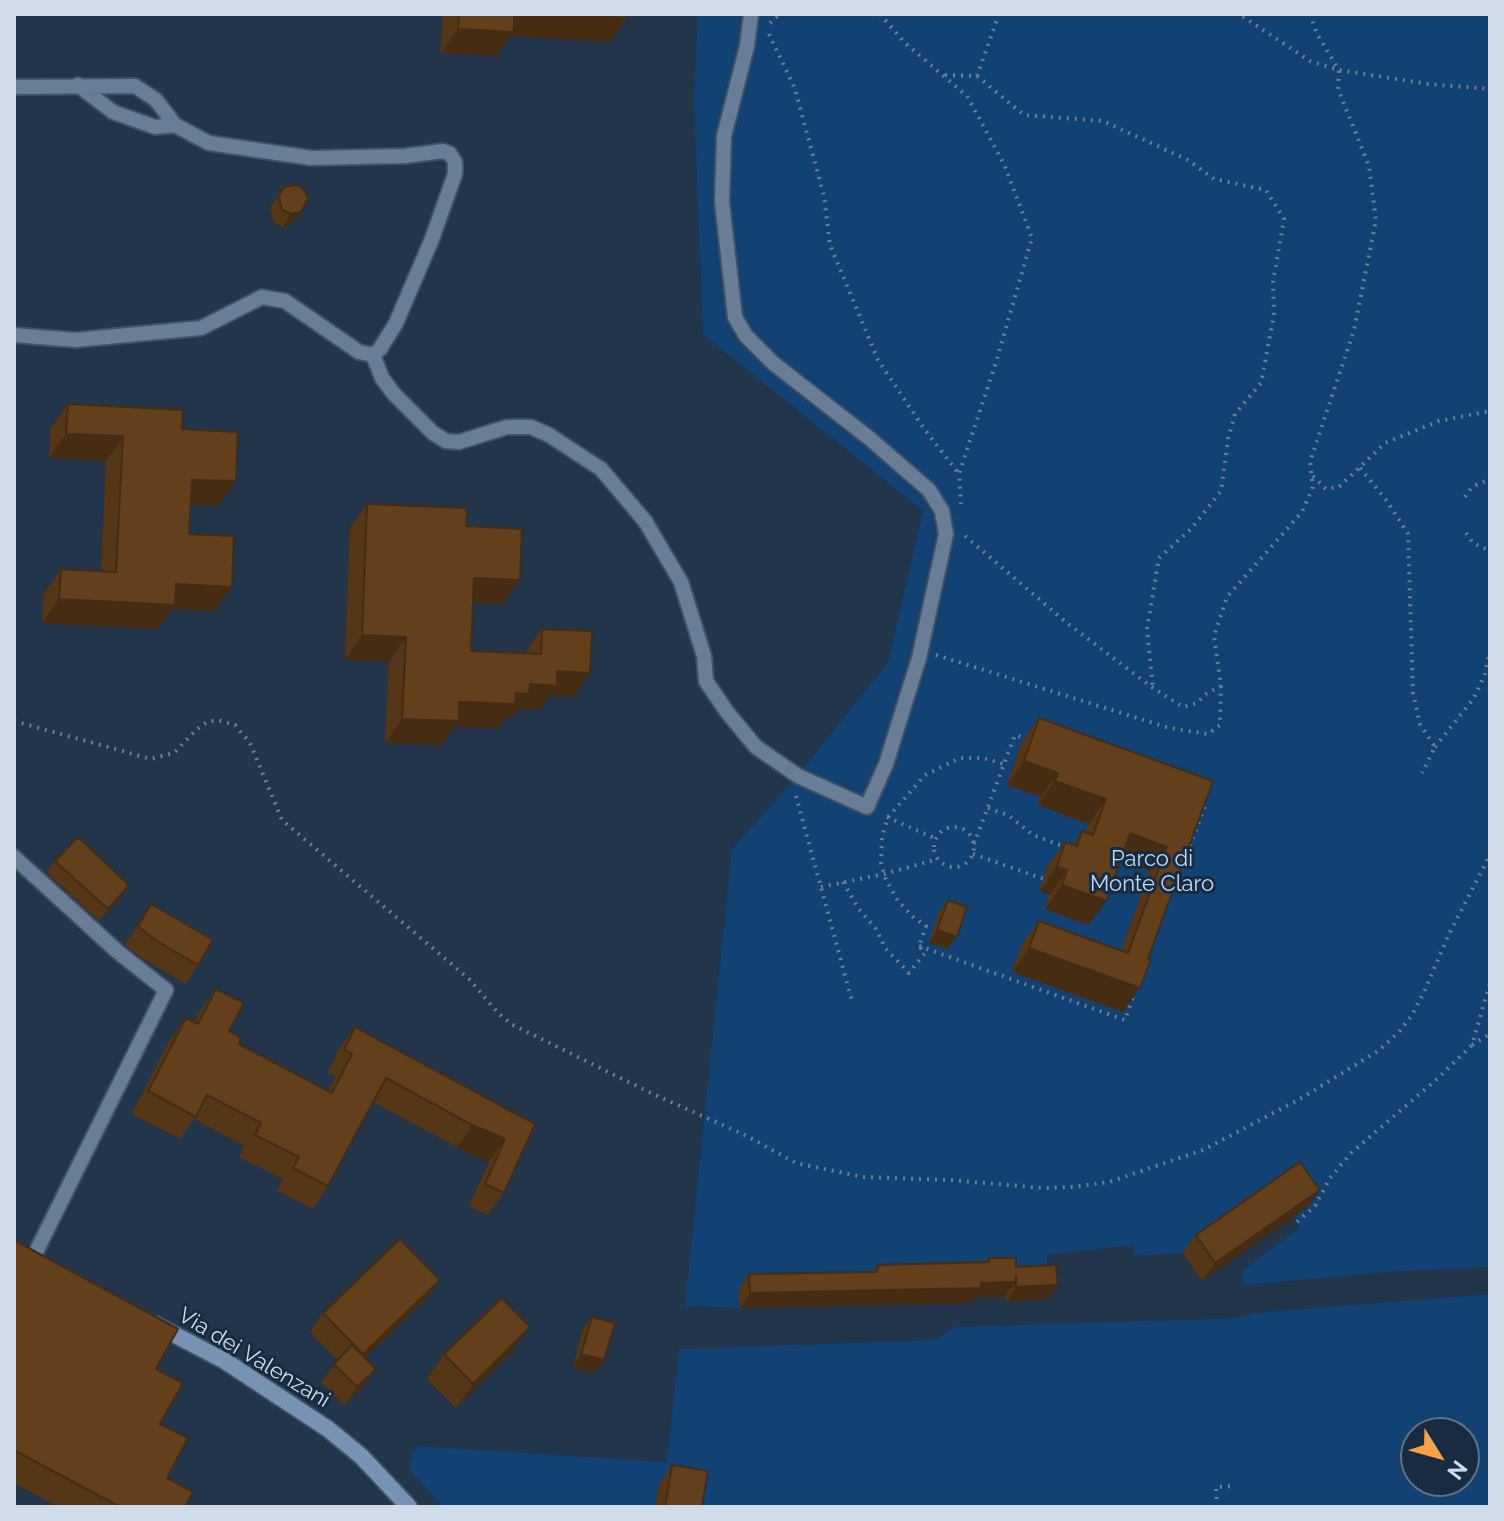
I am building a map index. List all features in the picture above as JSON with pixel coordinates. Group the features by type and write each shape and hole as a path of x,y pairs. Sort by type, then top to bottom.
{"street":[{"path":"14,1250 52,1270"},
{"name":"Via dei Valenzani","path":"145,1319 225,1361 328,1429 361,1456 409,1507"}],"lane":[{"path":"373,355 382,378 394,394 433,433 446,441 459,442 507,427 531,427 549,435 601,469 645,521 681,582 704,656 706,681 727,712 756,747 798,776 867,807 886,764 921,650 946,534 942,511 929,490 773,363 746,336 735,317 722,202 724,136 747,46 751,14"},
{"path":"78,85 113,112 155,127 175,125"},
{"path":"14,87 135,86 156,100 175,125 209,143 311,158 405,156 443,151 450,154 455,162 455,174 432,239 396,323 373,355"},
{"path":"14,335 75,340 201,328 262,297 285,301 359,352 373,355"},
{"path":"14,857 118,952 166,990 32,1260"}],"path":[{"path":"780,14 766,27 795,89 824,196 830,245 878,360 959,474"},
{"path":"880,14 905,43 967,96 988,131 1017,195 1032,238 959,474 961,504"},
{"path":"977,76 999,14"},
{"path":"1239,14 1310,61 1339,70 1428,84 1490,89"},
{"path":"921,650 1169,728 1208,734 1220,725 1221,686 1214,636 1227,597 1302,512 1313,487 1310,462 1354,330 1376,220 1369,166 1338,89 1339,70 1317,34 1310,14"},
{"path":"944,75 977,76 1024,115 1103,121 1188,160 1214,179 1266,190 1284,219 1273,282 1274,315 1261,383 1235,414 1228,439 1221,491 1191,529 1159,558 1147,629 1153,688"},
{"path":"1312,475 1326,489 1339,487 1385,443 1439,421 1490,411"},
{"path":"1360,468 1387,501 1408,534 1413,693 1420,724 1435,747"},
{"path":"1465,497 1472,487 1490,479"},
{"path":"1466,533 1473,543 1490,551"},
{"path":"964,535 1067,623 1183,707 1197,703 1221,686"},
{"path":"1422,773 1435,747 1474,698 1485,674 1490,650"},
{"path":"14,721 151,759 174,753 207,722 218,720 235,725 250,743 282,820 469,979 511,1024 745,1135 796,1163 863,1177 1043,1188 1073,1187 1109,1182 1203,1150 1300,1099 1378,1051 1398,1033 1424,992 1449,934 1490,855"},
{"path":"974,844 969,833 957,827 945,830 934,846 938,859 948,866 967,863 973,854 1015,735 1030,740"},
{"path":"919,946 926,926 898,901 881,864 882,837 888,817 925,775 960,758 983,758 1004,764"},
{"path":"796,796 852,1001"},
{"path":"1168,904 1206,803 1191,798"},
{"path":"867,807 936,839"},
{"path":"988,808 1008,815 1033,835 1067,848"},
{"path":"973,854 1044,879"},
{"path":"821,887 938,859"},
{"path":"843,882 858,908 876,929 885,948 909,973 925,953 919,946"},
{"path":"919,946 1125,1020 1135,991"},
{"path":"1472,1045 1490,983"},
{"path":"1297,1222 1315,1206 1330,1178 1351,1153 1472,1045 1490,1034"},
{"path":"1217,1507 1216,1487 1236,1486"}],"green space":[{"name":"Parco di Monte Claro","path":"698,14 1490,14 1490,1267 1401,1271 1244,1285 1242,1271 1300,1228 1294,1217 1287,1181 1183,1253 1134,1256 1133,1245 1047,1255 1048,1285 1005,1282 740,1289 740,1308 685,1306 732,849 790,785 888,663 923,511 703,334 694,101"},
{"path":"1490,1294 1490,1507 443,1507 409,1469 417,1446 667,1462 679,1349 935,1340 955,1327 1237,1318 1252,1313"}],"building":[{"path":"459,14 514,14 514,32 458,29"},
{"path":"561,14 627,14 627,18"},
{"path":"298,185 308,199 301,212 291,214 282,210 279,196 284,187"},
{"path":"68,404 183,410 182,429 238,432 236,481 192,480 189,534 234,536 232,587 176,584 175,605 59,599 61,569 116,572 123,436 66,434"},
{"path":"367,504 467,508 466,526 522,529 520,580 474,578 471,651 541,654 542,629 592,631 590,673 557,671 557,686 530,684 529,694 516,693 515,704 459,702 459,721 402,719 406,637 362,635"},
{"path":"1039,718 1213,781 1140,988 1029,948 1039,921 1128,953 1167,847 1130,833 1106,901 1062,885 1067,870 1057,867 1065,842 1077,846 1082,831 1093,835 1106,799 1055,781 1058,773 1024,761"},
{"path":"78,837 129,885 108,909 55,861"},
{"path":"948,900 967,907 957,937 937,930"},
{"path":"151,904 213,940 198,965 155,940 138,926"},
{"path":"216,989 244,1003 229,1031 241,1038 239,1044 332,1093 352,1054 344,1050 355,1027 535,1124 504,1193 485,1184 505,1139 472,1125 386,1078 328,1186 293,1168 299,1157 255,1135 261,1123 207,1095 196,1117 148,1091 186,1018 198,1024"},
{"path":"1300,1162 1320,1190 1215,1263 1196,1235"},
{"path":"400,1239 440,1280 363,1354 323,1313"},
{"path":"14,1240 178,1329 156,1369 183,1383 160,1424 188,1438 167,1478 193,1492 185,1507 120,1507 14,1450"},
{"path":"989,1258 1016,1258 1016,1267 1056,1265 1058,1285 1016,1287 1016,1282 981,1283 981,1288 750,1293 749,1274 877,1272 878,1265 989,1262"},
{"path":"502,1298 530,1327 473,1384 444,1354"},
{"path":"592,1317 615,1323 604,1360 581,1354"},
{"path":"352,1345 376,1369 357,1387 334,1364"},
{"path":"672,1465 708,1471 702,1507 665,1507"}]}
